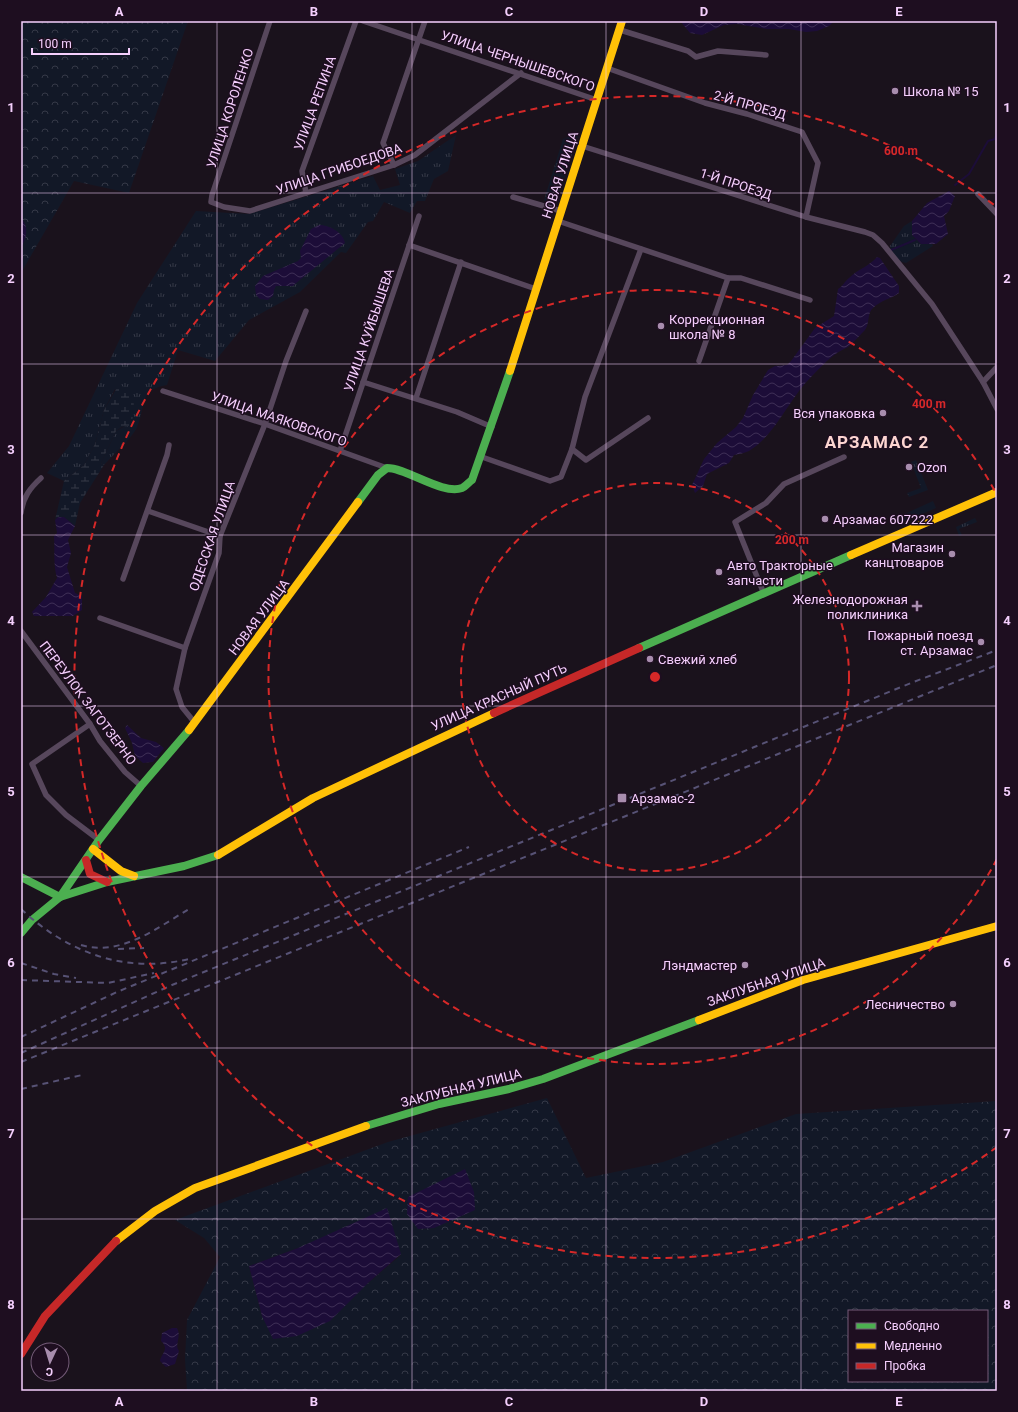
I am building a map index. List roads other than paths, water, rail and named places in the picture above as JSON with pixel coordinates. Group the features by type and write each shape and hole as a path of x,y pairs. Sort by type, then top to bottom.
{"main road":[{"name":"НОВАЯ УЛИЦА","path":"60,897 99,840 141,786 195,723 378,475 387,468 400,471 438,486 451,488 462,488 472,480 482,457 622,21"},
{"name":"УЛИЦА КРАСНЫЙ ПУТЬ","path":"21,933 32,920 60,897 106,882 184,866 221,854 313,798 354,777 571,678 997,492"},
{"path":"93,849 121,870 134,876"},
{"path":"86,860 90,874 106,882"},
{"path":"21,877 60,897"},
{"name":"ЗАКЛУБНАЯ УЛИЦА","path":"21,1354 45,1316 68,1290 121,1236 155,1211 195,1188 366,1126 439,1104 509,1089 543,1079 803,980 997,926"}],"street":[{"name":"УЛИЦА КОРОЛЕНКО","path":"211,202 270,21"},
{"name":"УЛИЦА РЕПИНА","path":"306,193 302,171 356,21"},
{"name":"УЛИЦА ЧЕРНЫШЕВСКОГО","path":"363,21 521,73 597,100"},
{"path":"394,165 383,143 425,21"},
{"path":"620,30 688,51 696,57 718,51 766,54"},
{"name":"2-Й ПРОЕЗД","path":"607,68 705,103 747,114 802,132 818,163 806,217"},
{"name":"УЛИЦА ГРИБОЕДОВА","path":"211,202 224,207 250,211 394,165 415,155 521,73"},
{"name":"1-Й ПРОЕЗД","path":"582,146 806,217 873,235 882,243 921,290 984,382 997,409"},
{"path":"978,194 997,214"},
{"path":"513,197 561,211"},
{"name":"УЛИЦА КУЙБЫШЕВА","path":"340,451 419,216"},
{"path":"558,221 728,278 741,278 810,300"},
{"path":"409,245 536,289"},
{"path":"482,457 550,482 561,477 572,449 585,397 641,249"},
{"path":"416,398 461,262"},
{"path":"699,361 728,278"},
{"name":"ОДЕССКАЯ УЛИЦА","path":"195,723 182,707 176,689 185,648 219,553 220,536 265,424 286,361 306,311"},
{"path":"984,382 997,367"},
{"path":"363,382 416,398 492,426"},
{"name":"УЛИЦА МАЯКОВСКОГО","path":"163,391 265,424 387,468"},
{"path":"572,449 586,460 648,418"},
{"path":"123,579 148,511 169,445"},
{"path":"764,594 735,522 766,503 784,484 844,457"},
{"path":"21,513 22,505 28,490 41,478"},
{"path":"148,511 220,536"},
{"path":"100,618 185,648"},
{"name":"ПЕРЕУЛОК ЗАГОТЗЕРНО","path":"21,631 90,724 100,741 125,772 141,786"},
{"path":"90,724 32,764 46,795 66,814 99,840"}],"water":[{"path":"670,21 834,21 829,26 817,31 806,32 789,29 767,29 737,24 724,25 702,35 690,33 681,22"},
{"path":"949,191 955,196 949,211 944,216 948,234 936,244 921,244 912,235 912,221 927,203"},
{"path":"21,218 24,221 26,232 25,240 21,247"},
{"path":"319,225 327,226 339,232 345,243 293,286 276,286 273,296 268,300 260,299 256,295 255,286 263,276 298,261 301,258 300,251 311,229"},
{"path":"877,257 880,258 899,286 899,293 879,303 871,310 865,330 849,346 834,355 812,376 767,436 749,451 734,455 729,463 707,474 703,486 695,493 692,485 704,459 717,443 736,427 743,418 753,395 768,370 775,366 787,365 791,361 815,328 834,316 838,289 847,279"},
{"path":"58,517 64,517 75,526 68,540 71,553 67,567 75,593 82,596 82,610 73,616 34,616 32,612 46,597 57,578 54,536 57,533 55,520"},
{"path":"127,725 141,738 156,742 164,748 153,762 143,763 135,756 132,743 125,728"},
{"path":"465,1169 474,1192 475,1210 434,1228 418,1229 407,1214 408,1197"},
{"path":"387,1208 401,1254 368,1283 330,1321 297,1336 273,1339 262,1316 249,1266 298,1248"},
{"path":"172,1328 177,1328 179,1334 177,1346 179,1351 175,1364 166,1367 160,1361 165,1349 164,1344 161,1341 162,1333"}],"waterway":[{"path":"955,185 969,174 988,141 995,139 997,132"},
{"path":"891,250 915,240"}],"railway":[{"path":"21,1053 172,985 911,683 997,650"},
{"path":"21,1062 997,665"},
{"path":"21,1037 117,992 469,847"},
{"path":"21,909 58,937 78,948 99,956 142,964 165,963 189,959"},
{"path":"81,945 96,948 124,944 138,939 189,909"},
{"path":"118,949 144,948"},
{"path":"21,963 54,974 76,978"},
{"path":"21,980 108,983 154,973"},
{"path":"21,1089 82,1075"}],"place":[{"name":"Школа № 15","path":"895,91"},
{"name":"Коррекционная школа № 8","path":"661,326"},
{"name":"Вся упаковка","path":"883,413"},
{"name":"Ozon","path":"909,467"},
{"name":"Арзамас 607222","path":"825,519"},
{"name":"Магазин канцтоваров","path":"952,554"},
{"name":"Авто Тракторные запчасти","path":"719,572"},
{"name":"Железнодорожная поликлиника","path":"917,606"},
{"name":"Пожарный поезд ст. Арзамас","path":"981,642"},
{"name":"Свежий хлеб","path":"650,659"},
{"name":"Арзамас-2","path":"622,798"},
{"name":"Лэндмастер","path":"745,965"},
{"name":"Лесничество","path":"953,1004"}],"district":[{"name":"АРЗАМАС 2","path":"877,442"}]}
